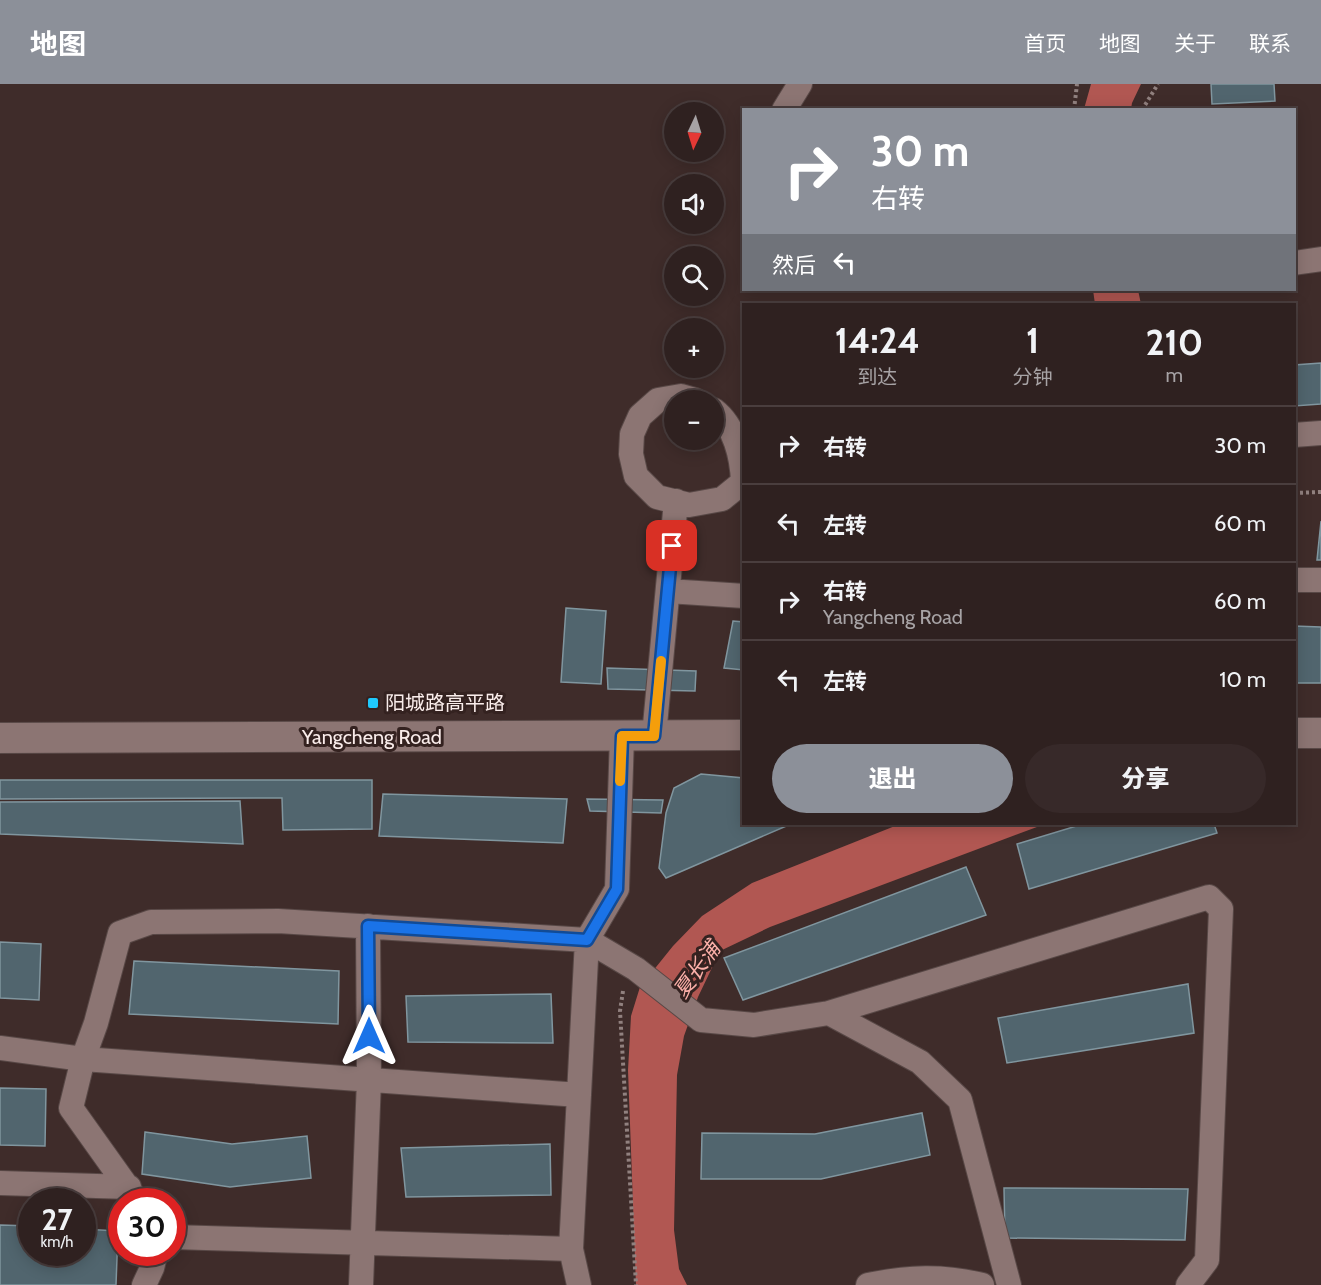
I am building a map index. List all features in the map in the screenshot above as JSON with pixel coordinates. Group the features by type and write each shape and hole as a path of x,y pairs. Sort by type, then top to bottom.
{"street":[{"path":"785,108 800,84"},
{"path":"1296,263 1321,259"},
{"path":"664,399 658,400 640,416 632,434 631,454 636,476 657,497 689,505 722,499 742,483"},
{"path":"724,418 742,456"},
{"path":"1296,435 1321,433"},
{"path":"654,736 676,501"},
{"path":"1296,580 1321,580"},
{"path":"668,591 742,596"},
{"path":"1296,733 1321,733"},
{"name":"Yangcheng Road","path":"0,738 742,735"},
{"path":"579,1285 571,1249 587,940 617,889 622,736"},
{"path":"130,1188 71,1108 82,1059 96,1023 120,933 151,922 278,921 587,940 632,966 701,1020 754,1025 829,1013 1209,897 1221,909 1207,1260 1188,1285"},
{"path":"361,1285 369,1080 368,926"},
{"path":"829,1013 920,1062 960,1100 1009,1285"},
{"path":"0,1048 82,1059 579,1095"},
{"path":"0,1183 108,1192"},
{"path":"186,1237 571,1249"},
{"path":"144,1285 152,1266"},
{"path":"868,1285 904,1278 959,1280 982,1285"}],"path":[{"path":"1074,108 1077,84"},
{"path":"1143,108 1158,84"},
{"path":"1296,493 1321,492"},
{"path":"632,966 620,1011 636,1285"}],"water":[{"path":"1091,84 1141,84 1131,108 1084,108"},
{"path":"1093,291 1138,291 1141,303 1095,303"},
{"name":"夏长浦","path":"897,825 1042,825 770,927 720,951 698,997 684,1036 677,1075 674,1230 679,1269 687,1285 636,1285 628,1070 631,1016 640,987 673,946 702,916 752,883"}],"building":[{"path":"1211,84 1274,84 1275,101 1212,104"},
{"path":"1321,363 1321,404 1296,406 1296,365"},
{"path":"1321,521 1321,560 1317,560"},
{"path":"566,608 606,611 601,684 561,682"},
{"path":"733,621 742,622 742,670 724,668"},
{"path":"1296,626 1321,627 1321,683 1296,683"},
{"path":"607,668 696,671 695,691 608,689"},
{"path":"701,774 742,778 742,825 789,825 666,878 659,868 666,813 674,788"},
{"path":"0,780 372,780 372,829 283,830 282,798 0,799"},
{"path":"383,794 567,799 563,843 379,836"},
{"path":"587,799 663,800 661,813 590,811"},
{"path":"240,801 243,844 0,834 0,802"},
{"path":"1080,825 1214,825 1217,833 1029,889 1017,844"},
{"path":"966,867 986,915 743,1000 724,958"},
{"path":"0,942 41,944 39,1000 0,998"},
{"path":"134,961 339,971 338,1024 129,1014"},
{"path":"1188,984 1194,1033 1007,1063 998,1018"},
{"path":"551,994 553,1043 408,1042 406,996"},
{"path":"0,1088 46,1089 45,1146 0,1145"},
{"path":"922,1113 930,1155 821,1179 701,1179 702,1133 815,1134"},
{"path":"145,1132 232,1144 307,1136 311,1178 230,1187 142,1174"},
{"path":"550,1144 551,1195 406,1197 401,1148"},
{"path":"1004,1188 1188,1189 1185,1240 1005,1238"},
{"path":"0,1225 18,1226 18,1266 96,1266 96,1230 108,1230 108,1266 117,1266 116,1285 0,1285"}],"slow traffic":[{"path":"620,781 622,736 654,736 661,661"}],"place":[{"name":"阳城路高平路","path":"373,703"}],"route":[{"path":"369,1036 368,926 587,940 617,889 622,736 654,736 672,546"}]}
